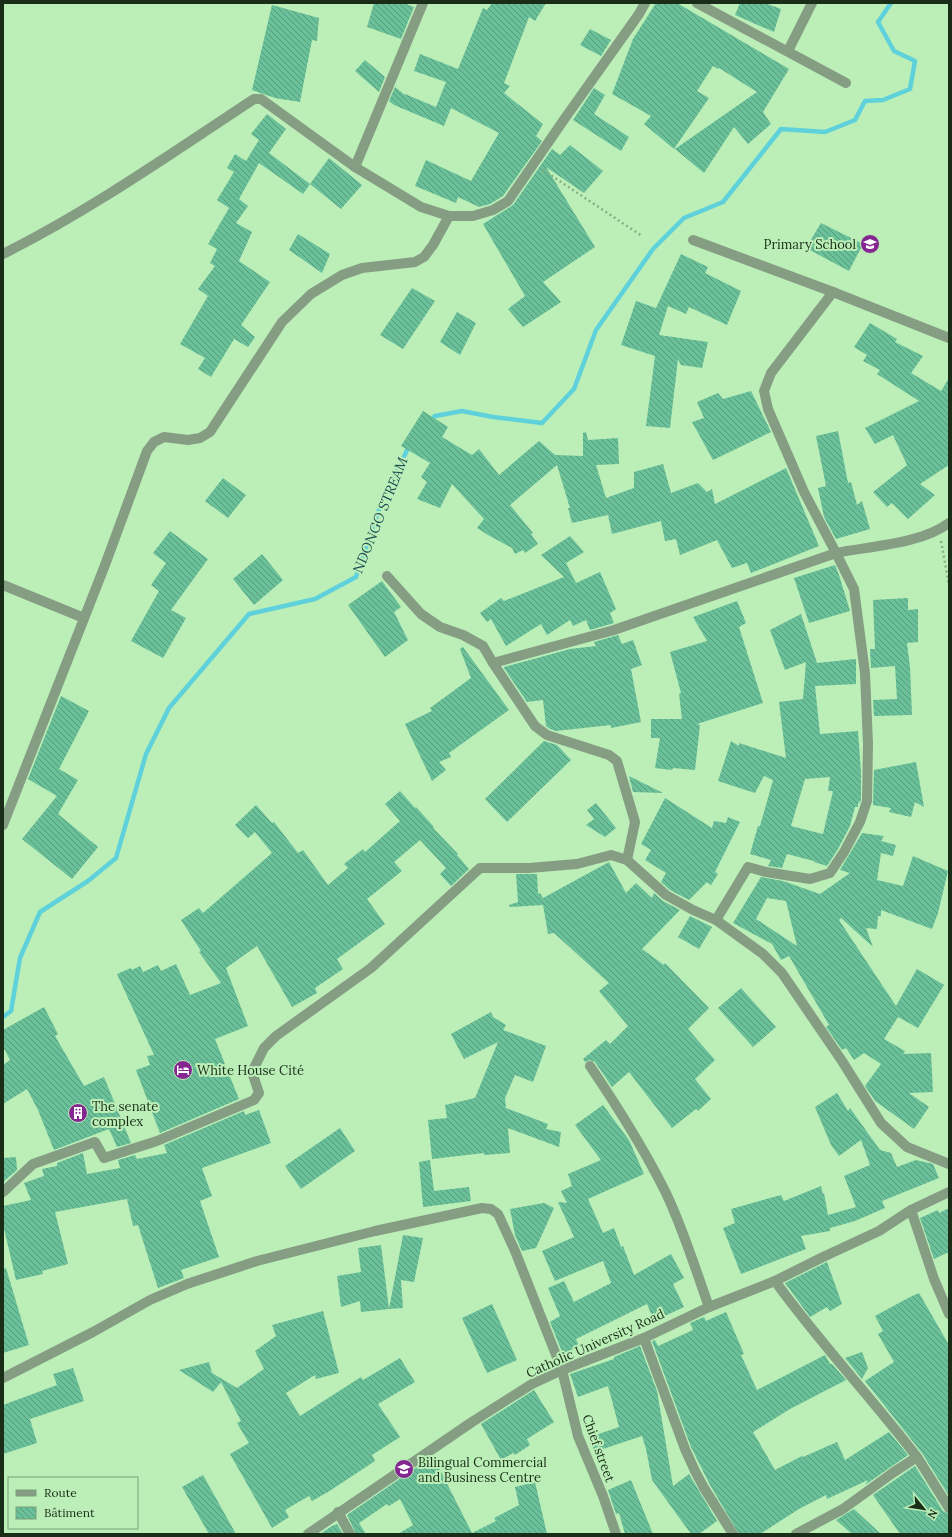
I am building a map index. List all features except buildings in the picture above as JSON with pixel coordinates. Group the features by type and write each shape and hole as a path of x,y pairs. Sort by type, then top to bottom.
{"street":[{"path":"355,166 422,3"},
{"path":"3,254 33,239 87,208 254,99 261,99 355,166 421,207 449,216 473,216 493,210 508,202 639,14 645,3"},
{"path":"697,3 788,50 846,83"},
{"path":"788,50 812,3"},
{"path":"3,825 145,458 154,442 164,437 188,440 200,438 210,432 282,322 312,294 342,275 362,268 415,262 424,257 449,216"},
{"path":"693,240 833,292 949,338"},
{"path":"716,920 748,867 766,872 810,879 830,872 844,852 860,822 868,801 868,744 865,673 854,589 804,492 768,409 764,391 771,373 833,292"},
{"path":"493,663 614,630 836,553 910,540 939,530 949,523"},
{"path":"387,576 420,614 440,627 464,635 483,646 534,726 547,735 609,755 617,761 635,822 627,860"},
{"path":"3,585 84,618"},
{"path":"3,1192 34,1164 95,1142 104,1158 157,1141 254,1100 259,1093 252,1072 264,1048 276,1036 371,968 480,868 529,868 577,864 611,855 627,860 666,895 693,910 716,920 763,954 782,973 842,1061 881,1124 907,1147 949,1164"},
{"path":"590,1066 628,1123 665,1191 686,1241 709,1307"},
{"name":"Catholic University Road","path":"308,1534 338,1512 472,1422 532,1384 562,1370 644,1338 709,1307 775,1281 879,1231 911,1210 949,1192"},
{"name":"Chief street","path":"3,1378 93,1332 150,1300 187,1284 257,1261 368,1233 482,1208 491,1209 498,1214 515,1251 562,1370 578,1436 603,1496 616,1534"},
{"path":"911,1210 934,1279 949,1314"},
{"path":"775,1281 917,1457 949,1508"},
{"path":"644,1338 685,1449 704,1488 733,1534"},
{"path":"796,1534 843,1510 917,1457"},
{"path":"338,1512 350,1534"}],"path":[{"path":"534,164 642,236"},
{"path":"939,530 949,585"}],"waterway":[{"path":"428,421 435,416 462,411 493,417 542,423 574,389 596,330 653,249 684,218 723,202 781,129 825,132 855,120 865,101 883,100 910,89 915,61 894,51 878,22 891,3"},
{"name":"NDONGO STREAM","path":"3,1017 11,1011 20,958 40,912 88,881 116,858 146,754 169,708 249,614 315,599 356,577 381,504 410,444"}],"place":[{"name":"Primary School","path":"870,244"},
{"name":"White House Cité","path":"183,1070"},
{"name":"The senate complex","path":"78,1113"},
{"name":"Bilingual Commercial and Business Centre","path":"404,1469"}]}
